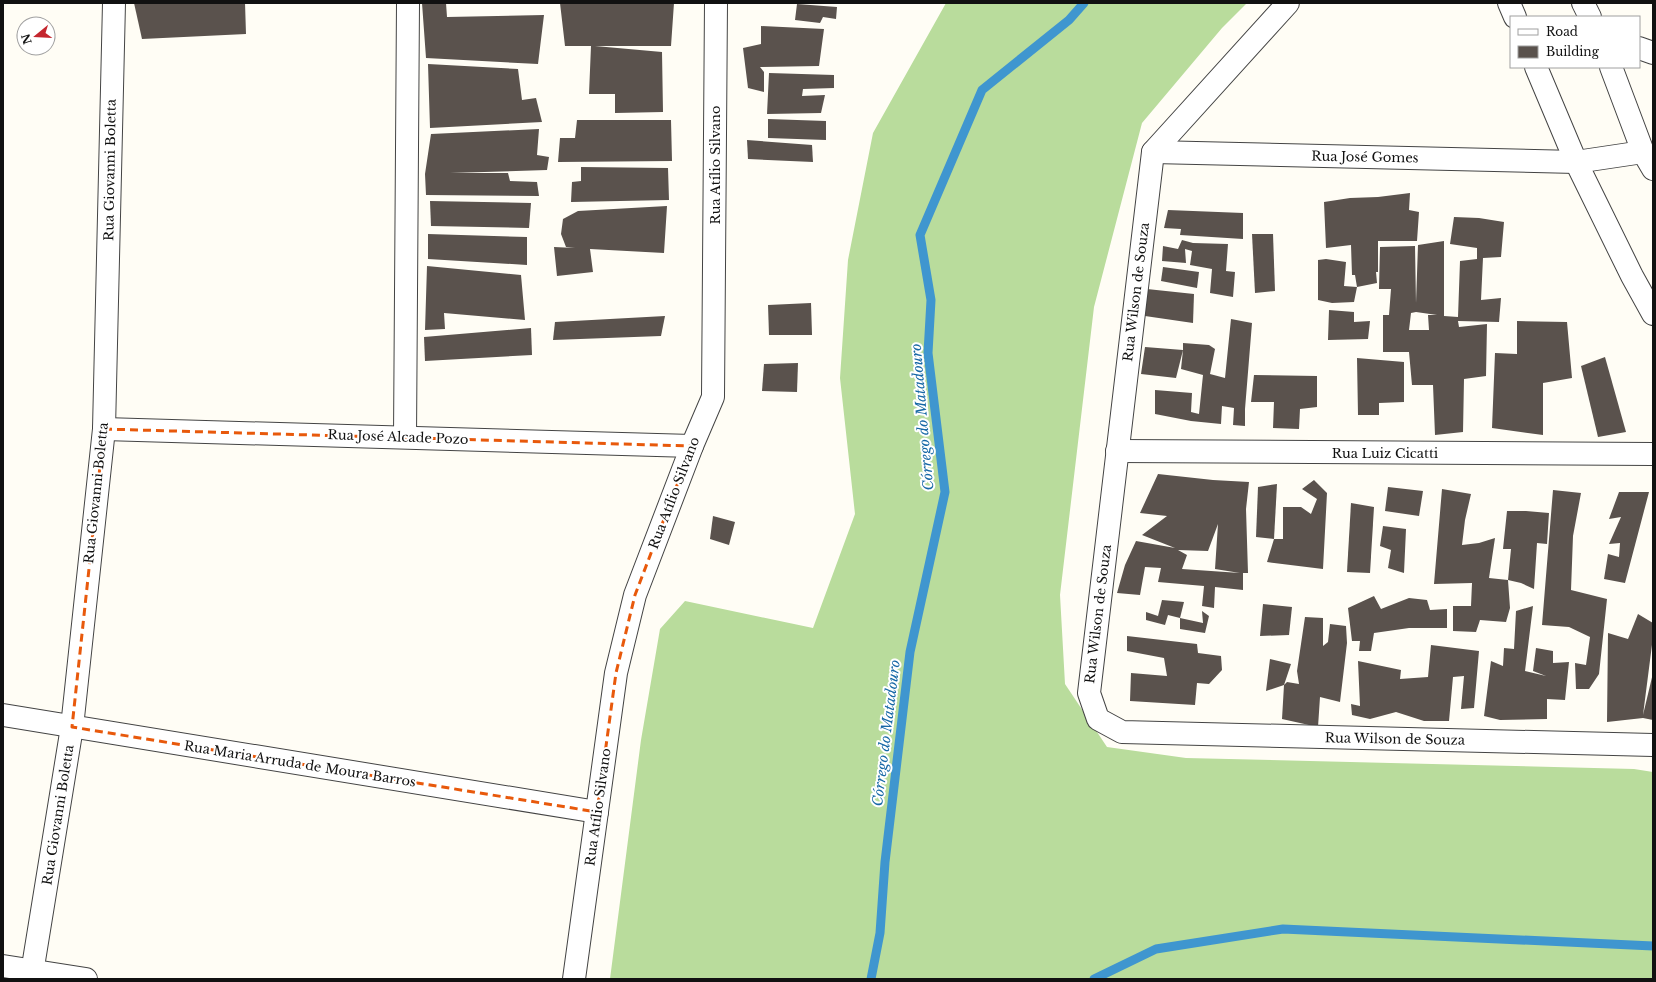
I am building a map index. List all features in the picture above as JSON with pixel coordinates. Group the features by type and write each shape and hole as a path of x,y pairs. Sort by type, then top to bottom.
{"street":[{"name":"Rua Giovanni Boletta","path":"32,975 72,727 104,429 114,3"},
{"path":"405,437 408,3"},
{"name":"Rua Atílio Silvano","path":"574,979 616,673 635,595 692,446 713,397 716,3"},
{"path":"1153,152 1288,3"},
{"path":"1509,3 1515,16"},
{"path":"1583,3 1590,16"},
{"path":"1640,48 1653,53"},
{"path":"1536,68 1576,162 1632,276 1653,314"},
{"path":"1611,68 1648,161"},
{"name":"Rua José Gomes","path":"1153,152 1576,162 1648,161"},
{"name":"Rua Wilson de Souza","path":"1153,152 1089,693 1098,719 1122,732 1653,745"},
{"name":"Rua José Alcade Pozo","path":"104,429 692,446"},
{"name":"Rua Luiz Cicatti","path":"1117,451 1653,454"},
{"name":"Rua Maria Arruda de Moura Barros","path":"3,715 597,812"},
{"path":"3,966 32,975 86,979"}],"highlighted area":[{"path":"104,429 692,446 635,595 616,673 597,812 72,727"}],"green space":[{"path":"946,3 1247,3 1222,28 1142,123 1094,307 1060,595 1065,684 1107,747 1186,758 1634,769 1653,772 1653,979 610,979 641,740 660,629 685,601 813,628 855,514 840,378 848,260 873,133"}],"building":[{"path":"134,3 245,3 246,34 142,39"},
{"path":"422,3 446,3 447,17 544,15 538,64 426,58"},
{"path":"560,3 674,3 671,46 595,46 662,52 663,112 615,113 615,94 589,94 591,46 565,46"},
{"path":"797,4 837,7 836,19 823,17 820,23 795,20"},
{"path":"761,26 824,29 819,66 760,67 764,72 764,92 748,88 743,48 761,44"},
{"path":"428,64 518,69 522,100 536,98 542,122 430,128"},
{"path":"769,73 834,75 834,88 803,89 802,96 825,95 821,113 767,114"},
{"path":"768,119 826,121 826,140 768,138"},
{"path":"577,120 671,120 672,161 558,162 560,138 575,138"},
{"path":"539,129 537,155 549,157 547,170 450,173 508,173 510,181 537,182 539,196 426,195 425,174 431,134"},
{"path":"747,140 812,145 813,162 748,159"},
{"path":"581,167 668,168 669,200 571,202 572,182 581,181"},
{"path":"1410,193 1409,210 1419,212 1417,241 1378,241 1378,272 1376,272 1377,283 1357,287 1355,275 1352,275 1351,245 1326,248 1324,202 1350,198 1378,197"},
{"path":"430,201 531,203 529,228 431,226"},
{"path":"667,206 664,253 590,249 593,272 557,276 554,247 575,248 566,247 561,234 563,219 578,211"},
{"path":"1168,210 1243,213 1243,239 1180,235 1181,229 1164,228"},
{"path":"1454,217 1479,218 1504,222 1501,257 1483,258 1481,300 1501,298 1499,322 1458,321 1459,327 1487,324 1486,376 1464,379 1463,432 1435,435 1433,385 1412,385 1409,352 1383,352 1383,315 1389,315 1391,289 1379,289 1380,247 1415,246 1416,303 1418,245 1444,241 1444,316 1458,317 1460,261 1477,259 1477,248 1450,244","holes":["1416,312 1437,315 1428,315 1429,330 1409,330 1411,313"]},
{"path":"428,234 527,237 527,265 428,259"},
{"path":"1252,234 1273,234 1275,291 1255,293"},
{"path":"1182,240 1193,243 1228,244 1226,271 1235,272 1233,297 1210,293 1212,269 1190,265 1192,251 1185,249 1186,263 1162,261 1163,246 1178,249"},
{"path":"1326,259 1346,262 1344,286 1357,287 1354,302 1332,303 1318,300 1318,260"},
{"path":"427,266 521,275 525,320 444,313 445,329 425,330"},
{"path":"1163,267 1199,272 1197,288 1161,281"},
{"path":"1147,289 1194,294 1193,323 1145,316"},
{"path":"811,303 812,335 769,335 768,305"},
{"path":"1329,310 1354,312 1354,322 1370,321 1368,339 1328,340"},
{"path":"665,316 661,336 553,340 555,322"},
{"path":"1231,319 1252,323 1245,426 1233,425 1234,408 1222,406 1221,424 1191,421 1155,414 1155,390 1192,393 1191,412 1199,414 1203,375 1181,369 1183,343 1209,345 1215,349 1210,374 1225,378"},
{"path":"1517,321 1567,322 1572,378 1543,383 1543,435 1492,428 1495,353 1517,354"},
{"path":"531,328 532,355 425,361 424,337"},
{"path":"1145,347 1183,350 1176,378 1141,374"},
{"path":"1605,357 1626,432 1598,437 1581,366"},
{"path":"1357,358 1404,362 1404,402 1379,403 1379,415 1358,415"},
{"path":"798,363 797,392 762,391 764,364"},
{"path":"1254,375 1317,376 1317,407 1300,409 1299,429 1273,428 1274,402 1251,402"},
{"path":"1158,474 1249,482 1246,509 1248,573 1243,573 1243,590 1215,587 1214,608 1202,606 1204,586 1158,582 1161,568 1145,567 1140,595 1117,593 1125,565 1136,541 1175,548 1142,535 1167,516 1140,513","holes":["1218,524 1215,569 1240,573 1182,569 1187,555 1178,550 1208,551"]},
{"path":"1314,480 1327,493 1323,569 1267,562 1274,539 1283,539 1283,507 1301,507 1311,514 1317,499 1302,489"},
{"path":"1277,484 1274,539 1256,537 1258,487"},
{"path":"1388,487 1423,491 1419,516 1385,511"},
{"path":"1442,489 1471,494 1465,520 1462,545 1479,543 1495,538 1489,578 1508,580 1510,608 1506,622 1480,620 1476,632 1453,631 1453,606 1471,606 1472,583 1434,584"},
{"path":"1553,490 1581,493 1573,536 1571,590 1607,599 1599,674 1589,689 1576,689 1575,663 1586,665 1590,637 1569,627 1542,625"},
{"path":"1619,492 1649,492 1625,583 1604,579 1608,554 1619,557 1620,543 1609,544 1621,517 1609,519"},
{"path":"1351,503 1374,507 1370,573 1347,572"},
{"path":"1507,511 1549,513 1547,544 1537,543 1534,589 1521,583 1508,580 1511,549 1503,549"},
{"path":"713,516 735,522 729,545 710,539"},
{"path":"1383,526 1406,529 1404,573 1388,568 1391,550 1380,546"},
{"path":"1374,596 1381,609 1409,598 1427,600 1430,610 1447,609 1447,628 1409,628 1374,633 1371,651 1359,651 1360,641 1352,641 1348,608"},
{"path":"1162,600 1184,602 1180,618 1168,615 1165,625 1146,620 1146,612 1158,616"},
{"path":"1263,604 1292,607 1289,635 1260,636"},
{"path":"1533,606 1525,671 1546,676 1533,671 1536,648 1553,651 1553,663 1569,662 1565,700 1547,699 1547,719 1500,720 1484,716 1491,661 1503,666 1504,648 1514,649 1516,611"},
{"path":"1202,611 1209,616 1205,633 1180,629 1180,618 1203,623"},
{"path":"1638,614 1653,623 1653,637 1643,715 1653,673 1653,720 1643,718 1607,722 1608,633 1628,639"},
{"path":"1305,617 1323,618 1323,646 1328,642 1330,624 1346,626 1347,643 1340,702 1320,697 1318,727 1282,719 1284,685 1287,682 1299,684 1297,671"},
{"path":"1127,636 1197,644 1198,653 1221,656 1222,670 1209,684 1197,683 1195,705 1130,701 1131,673 1167,676 1164,658 1127,651"},
{"path":"1431,645 1479,651 1474,708 1461,709 1464,676 1453,677 1449,721 1424,721 1396,712 1370,719 1352,715 1351,704 1360,706 1358,661 1401,670 1400,679 1428,677"},
{"path":"1270,659 1291,664 1284,685 1266,691"}],"waterway":[{"name":"Córrego do Matadouro","path":"871,979 880,933 885,862 910,652 945,492 928,353 931,300 920,235 982,90 1069,20 1084,3"},
{"path":"1094,979 1156,949 1283,929 1653,946"}]}
